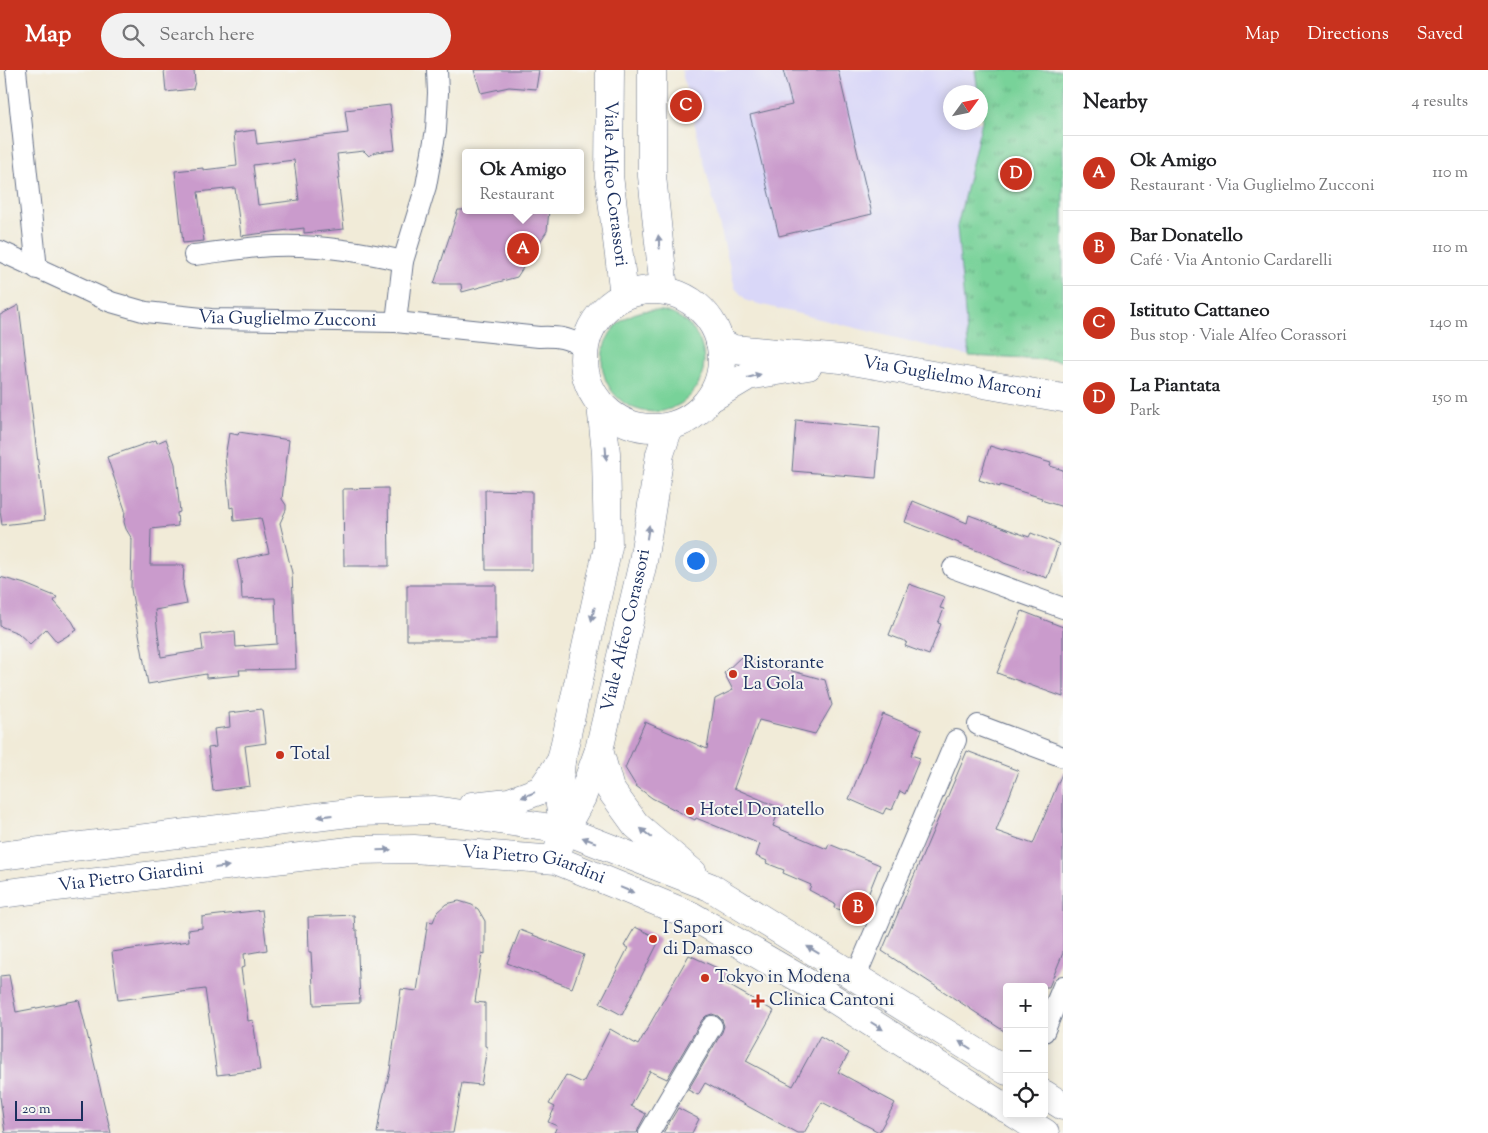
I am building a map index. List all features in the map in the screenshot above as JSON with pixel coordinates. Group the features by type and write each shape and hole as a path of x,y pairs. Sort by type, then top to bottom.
{"street":[{"path":"16,70 37,269"},
{"path":"396,322 403,260 426,186 436,130 437,70"},
{"name":"Viale Alfeo Corassori","path":"610,70 610,176 624,295"},
{"name":"Viale Alfeo Corassori","path":"652,70 652,176 664,290"},
{"path":"194,255 273,246 318,246 363,251 403,260"},
{"name":"Via Guglielmo Zucconi","path":"0,251 111,302 146,312 211,319 396,322 539,337 556,336 585,346"},
{"path":"644,290 664,290 683,296 700,308 712,323 720,342 721,371 711,398 693,416 670,427 645,428 621,420 600,405 590,387 584,367 585,346 596,319 606,308 624,295 644,290"},
{"name":"Via Guglielmo Marconi","path":"720,342 733,349 841,359 1063,398"},
{"name":"Via Guglielmo Marconi","path":"711,398 748,376 841,359"},
{"name":"Viale Alfeo Corassori","path":"564,830 558,792 561,762 608,547 606,453 600,405"},
{"name":"Viale Alfeo Corassori","path":"556,860 564,830 582,798 599,750 643,562 660,454 670,427"},
{"path":"953,568 1063,608"},
{"path":"978,725 1063,757"},
{"path":"856,976 956,740"},
{"name":"Via Pietro Giardini","path":"599,750 610,788 636,825 710,887 1003,1068"},
{"name":"Viale Alfeo Corassori","path":"435,810 509,802 541,790 561,762"},
{"name":"Via Pietro Giardini","path":"0,856 357,812 435,810 564,830 710,887"},
{"name":"Via Pietro Giardini","path":"0,894 357,850 414,849 556,860 692,916 823,992 1003,1106"},
{"path":"1046,1028 1063,986"},
{"path":"649,1133 712,1026"},
{"path":"1048,1097 1063,1106"},
{"path":"1021,1118 1045,1133"}],"shaded area":[{"path":"682,70 975,70 977,85 943,85 943,130 980,130 957,227 969,356 747,301 735,288"}],"green space":[{"path":"975,70 1063,70 1063,361 969,356 957,227 980,130 988,130 988,85 977,85"},
{"path":"653,310 673,314 689,325 700,341 704,361 700,381 689,397 673,408 653,412 633,408 617,397 606,381 602,361 606,341 617,325 633,314"}],"building":[{"path":"164,70 194,70 195,82 193,89 166,92"},
{"path":"474,70 539,70 536,89 509,87 481,93"},
{"path":"783,70 838,70 872,214 779,236 750,115 792,105"},
{"path":"390,105 395,150 376,152 369,156 364,151 337,154 344,229 304,233 304,228 241,236 235,188 198,192 204,241 183,243 175,171 237,166 234,133 255,130 257,144 348,133 345,110","holes":["294,160 299,200 258,205 253,165"]},
{"path":"458,210 462,210 462,214 549,214 547,231 517,277 462,292 461,284 434,284"},
{"path":"19,305 45,520 2,525 0,511 0,315"},
{"path":"796,420 880,428 876,478 792,471"},
{"path":"239,432 289,440 282,499 286,505 286,510 280,523 292,573 296,669 239,670 240,675 206,678 206,674 148,684 131,589 132,539 126,529 124,522 125,510 107,457 156,440 157,443 166,439 175,464 180,512 177,513 178,526 151,529 150,565 184,565 183,585 187,604 155,610 161,657 203,650 201,635 235,631 236,647 277,644 275,598 242,599 241,579 237,560 269,553 261,518 234,521 233,507 230,508 225,457 229,433 238,435"},
{"path":"990,446 1051,463 1050,466 1063,470 1063,507 1041,500 1042,498 979,480"},
{"path":"388,488 389,566 344,566 343,489"},
{"path":"485,490 532,491 532,570 486,570"},
{"path":"913,501 967,523 969,515 1029,537 1031,533 1059,544 1047,578 1004,563 992,556 905,522"},
{"path":"0,577 25,584 57,597 54,601 72,621 77,630 57,642 46,629 30,644 18,633 0,626"},
{"path":"909,584 945,597 940,608 944,609 938,623 941,624 929,655 905,646 907,642 889,635"},
{"path":"407,585 496,585 496,640 407,640"},
{"path":"1022,611 1063,627 1063,697 997,673"},
{"path":"741,657 825,680 832,705 815,734 759,720 734,788 780,808 773,826 827,849 829,844 880,865 860,915 834,908 835,904 809,890 811,885 783,873 784,870 766,863 767,861 756,856 760,844 696,818 695,820 652,798 636,786 625,768 645,722 707,749 715,699 733,690 724,673"},
{"path":"262,709 266,743 245,746 250,786 213,791 208,748 216,747 214,729 230,727 229,713"},
{"path":"883,714 922,730 911,755 920,758 905,794 900,791 892,810 886,808 883,814 849,799"},
{"path":"967,751 1019,771 996,831 1033,844 1063,771 1063,953 1049,987 1048,983 1003,983 1003,1030 882,951"},
{"path":"459,901 478,909 485,921 485,954 482,953 475,1002 485,1003 485,1046 487,1047 481,1085 462,1083 453,1133 377,1133 390,1071 401,989 417,991 428,921 433,922 437,912 446,904"},
{"path":"262,910 267,950 244,954 245,967 241,968 248,1021 253,1020 260,1070 217,1075 205,989 118,1000 112,952 189,941 188,930 202,928 202,917"},
{"path":"354,915 355,930 357,930 360,1003 314,1005 308,917"},
{"path":"635,927 660,939 622,1015 600,1003 628,948 624,946"},
{"path":"520,930 584,955 572,988 507,963"},
{"path":"689,955 728,973 723,982 774,1011 746,1061 793,1086 820,1036 849,1053 838,1072 895,1103 879,1132 822,1102 804,1133 797,1133 705,1083 698,1095 688,1090 724,1026 718,1016 712,1014 702,1020 667,1079 650,1071 631,1106 646,1114 637,1133 554,1133 557,1126 548,1122 555,1107 549,1104 566,1075 583,1083 610,1029 638,1045"},
{"path":"9,975 16,1012 79,1000 111,1133 5,1133 0,1097 0,976"},
{"path":"678,1108 699,1119 692,1133 663,1133"}],"place":[{"name":"Istituto Cattaneo","path":"686,106"},
{"name":"La Piantata","path":"1016,174"},
{"name":"Ok Amigo","path":"523,249"},
{"name":"Ristorante La Gola","path":"733,674"},
{"name":"Total","path":"280,755"},
{"name":"Hotel Donatello","path":"690,811"},
{"name":"Bar Donatello","path":"858,908"},
{"name":"I Sapori di Damasco","path":"653,939"},
{"name":"Tokyo in Modena","path":"705,978"},
{"name":"Clinica Cantoni","path":"758,1001"}]}
